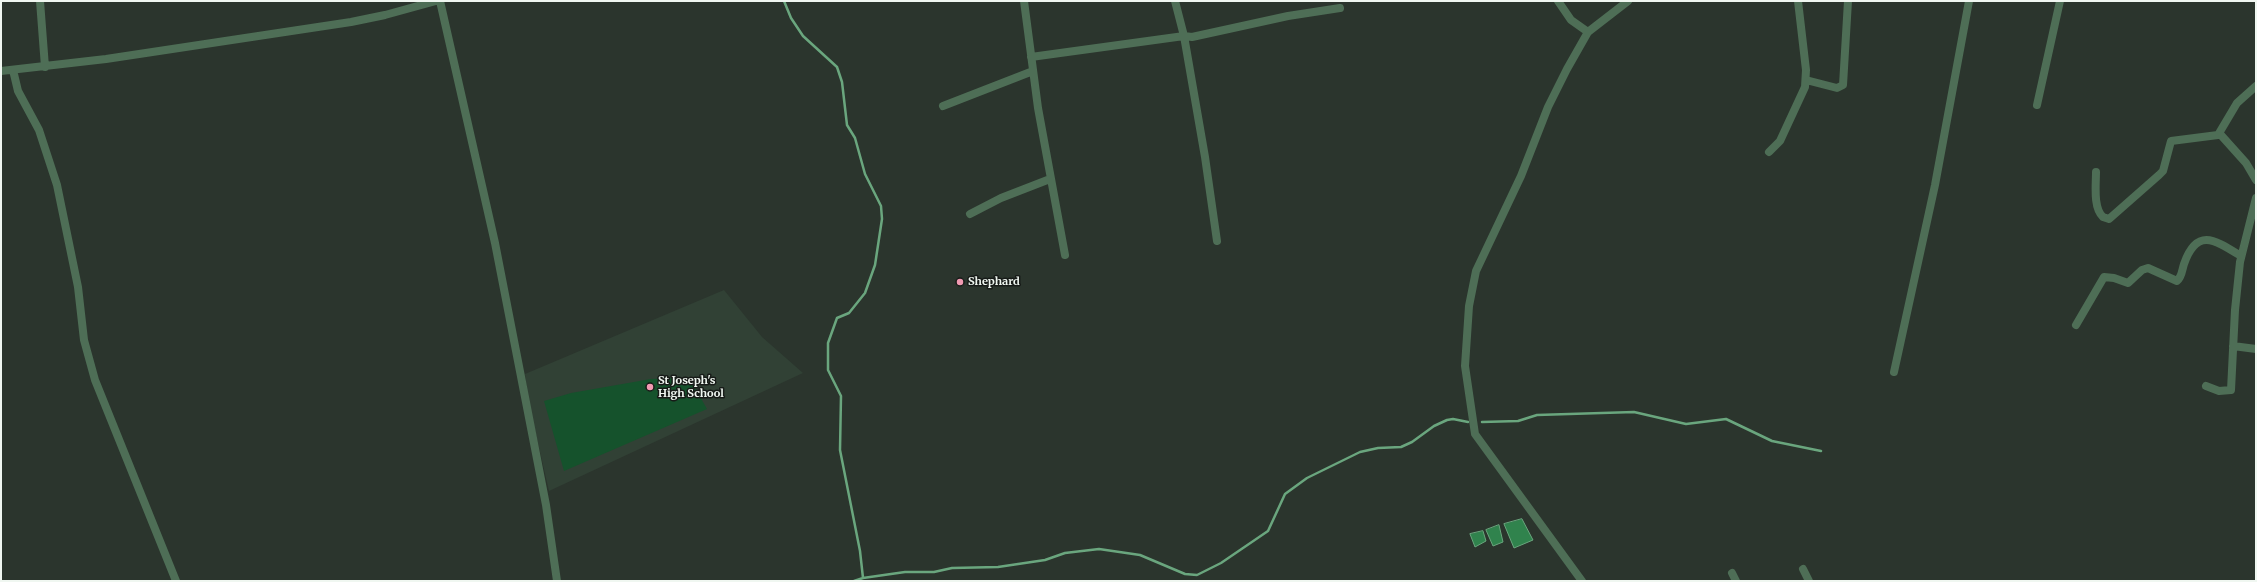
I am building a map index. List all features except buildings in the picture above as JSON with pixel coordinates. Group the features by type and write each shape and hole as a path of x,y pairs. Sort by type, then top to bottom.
{"street":[{"path":"40,1 45,67"},
{"path":"1,71 45,67 351,22 385,15 436,1"},
{"path":"440,1 500,265 546,505 558,581"},
{"path":"1024,1 1033,71 1050,179 1065,255"},
{"path":"1175,1 1184,36 1205,157 1217,241"},
{"path":"1558,1 1571,20 1588,32"},
{"path":"1582,581 1475,434 1466,366 1469,306 1476,271 1521,176 1548,108 1588,32 1628,1"},
{"path":"1769,152 1780,141 1802,94 1806,80 1798,1"},
{"path":"1806,80 1837,88 1844,85 1848,1"},
{"path":"1894,372 1934,192 1969,1"},
{"path":"2037,105 2060,1"},
{"path":"1031,57 1184,36 1192,37 1288,16 1340,8"},
{"path":"13,70 18,91 39,130 57,184 77,281 84,340 95,380 176,581"},
{"path":"943,106 1033,71"},
{"path":"2096,172 2099,211 2105,218 2110,218 2159,175 2162,171 2171,141 2206,138 2220,134 2237,103 2256,86"},
{"path":"2220,134 2246,163 2256,180"},
{"path":"970,214 1001,198 1050,179"},
{"path":"2206,386 2219,391 2231,391 2233,346 2241,256 2256,198"},
{"path":"2076,325 2104,277 2114,278 2128,283 2142,270 2148,268 2177,281 2190,249 2194,244 2200,241 2225,246 2241,256"},
{"path":"2233,346 2256,349"},
{"path":"1803,569 1809,581"},
{"path":"1732,573 1736,581"}],"shaded area":[{"name":"St Joseph's High School","path":"724,290 762,337 803,373 549,491 528,400 525,374"},
{"path":"675,378 693,384 707,409 564,471 544,401 571,393 651,379"},
{"path":"1522,519 1533,540 1514,548 1504,524"},
{"path":"1499,525 1503,542 1493,546 1486,530"},
{"path":"1483,531 1486,541 1475,547 1470,534"}],"waterway":[{"path":"784,1 791,18 803,36 837,67 842,82 847,125 855,138 865,174 881,206 882,219 875,265 865,293 849,313 837,318 828,343 828,370 841,396 840,450 860,551 863,578"},
{"path":"1482,422 1518,421 1537,415 1634,412 1686,424 1726,419 1772,441 1821,451"},
{"path":"854,581 863,578 905,572 934,572 952,568 998,567 1045,560 1065,553 1099,549 1140,555 1185,574 1197,575 1221,563 1268,531 1285,494 1307,478 1360,452 1378,448 1401,447 1412,442 1434,426 1447,420 1453,419 1468,422"}],"place":[{"name":"Shephard","path":"960,282"},
{"name":"St Joseph's High School","path":"650,387"}]}
